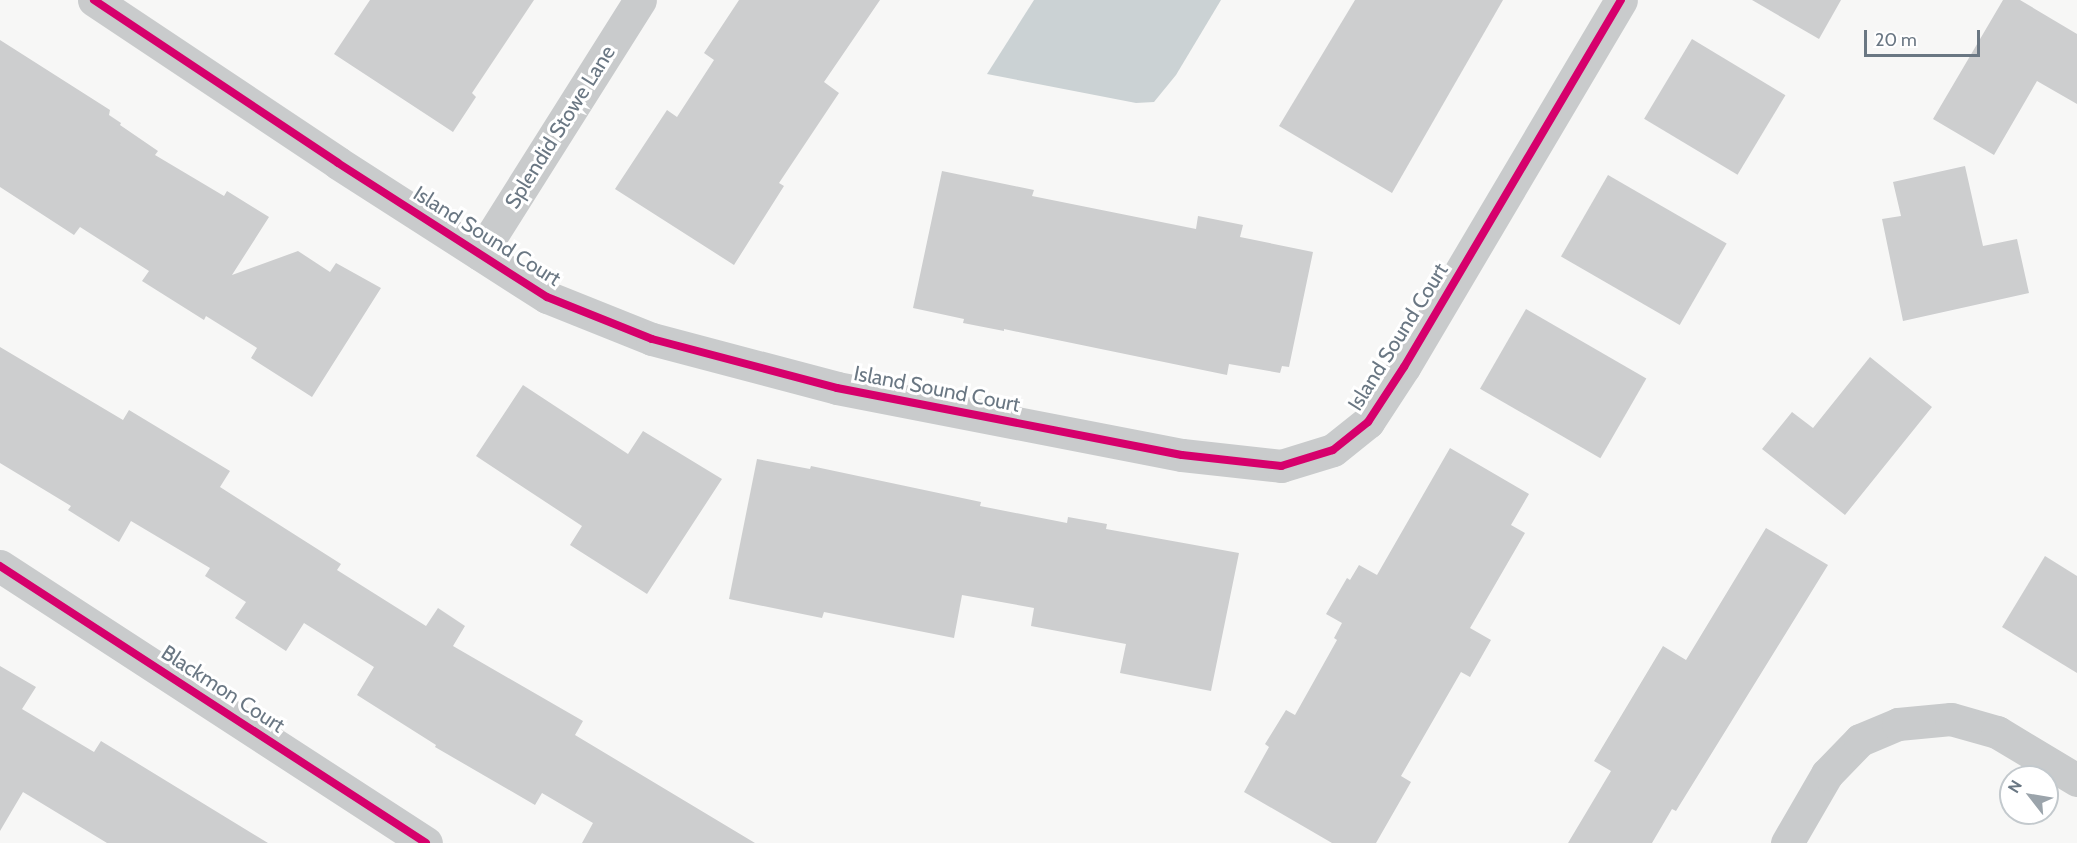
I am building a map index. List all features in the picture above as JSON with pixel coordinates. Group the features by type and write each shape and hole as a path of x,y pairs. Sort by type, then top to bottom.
{"street":[{"name":"Island Sound Court","path":"94,0 338,163 547,297 652,339 837,388 1147,449 1281,466 1334,450 1368,422 1410,357 1621,0"},
{"name":"Splendid Stowe Lane","path":"480,254 640,0"},
{"name":"Blackmon Court","path":"0,566 426,843"},
{"path":"1786,843 1827,774 1860,740 1898,724 1951,719 1997,732 2077,780"}],"shaded area":[{"path":"1034,0 1221,0 1176,75 1154,102 1136,103 987,74"}],"building":[{"path":"370,0 534,0 472,93 476,97 453,132 334,54"},
{"path":"739,0 880,0 824,82 839,93 779,183 784,186 734,265 615,189 667,110 677,117 714,60 704,53"},
{"path":"1355,0 1503,0 1392,193 1279,126"},
{"path":"1752,0 1841,0 1819,39"},
{"path":"2003,0 2020,0 2077,34 2077,104 2037,81 1994,155 1933,119"},
{"path":"1692,39 1785,95 1738,175 1644,119"},
{"path":"0,40 110,110 109,115 121,123 120,125 158,151 155,155 224,196 227,191 269,217 232,275 298,251 330,272 336,263 381,288 312,397 251,358 257,348 206,316 204,320 142,281 149,271 80,227 74,235 0,187"},
{"path":"1965,166 1983,246 2017,239 2029,293 1903,321 1882,219 1901,216 1893,182"},
{"path":"942,171 1034,190 1032,196 1196,229 1198,216 1243,225 1240,237 1313,252 1289,367 1282,366 1280,373 1229,364 1227,375 1004,329 1004,331 963,323 964,319 913,308"},
{"path":"1608,175 1727,244 1680,325 1561,256"},
{"path":"1526,309 1646,378 1600,458 1480,389"},
{"path":"0,347 123,420 129,410 230,471 220,487 341,564 337,570 426,626 438,608 465,626 453,646 583,721 575,735 755,843 582,843 593,823 542,793 535,805 435,747 436,745 357,695 374,667 304,623 286,651 235,618 246,602 205,576 210,568 131,521 119,542 68,510 71,506 0,463"},
{"path":"1870,357 1932,407 1845,515 1762,449 1792,412 1813,428"},
{"path":"523,385 628,454 643,431 722,479 647,594 570,545 582,526 476,456"},
{"path":"1450,448 1529,494 1511,525 1525,533 1470,628 1491,640 1470,677 1461,672 1401,776 1411,782 1376,843 1332,843 1244,792 1269,747 1265,744 1286,710 1295,715 1337,640 1334,638 1342,623 1326,614 1347,578 1350,580 1359,565 1377,575"},
{"path":"757,459 810,469 811,466 981,502 980,506 1067,523 1068,517 1107,524 1106,529 1239,553 1211,691 1120,673 1126,644 1031,626 1034,608 962,595 954,638 824,612 822,618 729,599"},
{"path":"1766,528 1828,565 1676,811 1672,809 1652,843 1568,843 1611,771 1594,761 1663,646 1686,660"},
{"path":"2045,556 2077,576 2077,673 2002,627"},
{"path":"0,666 36,687 22,709 94,752 101,741 268,843 107,843 23,792 0,831"}],"cycle path":[{"path":"94,0 338,163 547,297 652,339 837,388 1182,455 1281,466 1333,450 1368,422 1404,367 1621,0"},
{"path":"0,566 426,843"}]}
